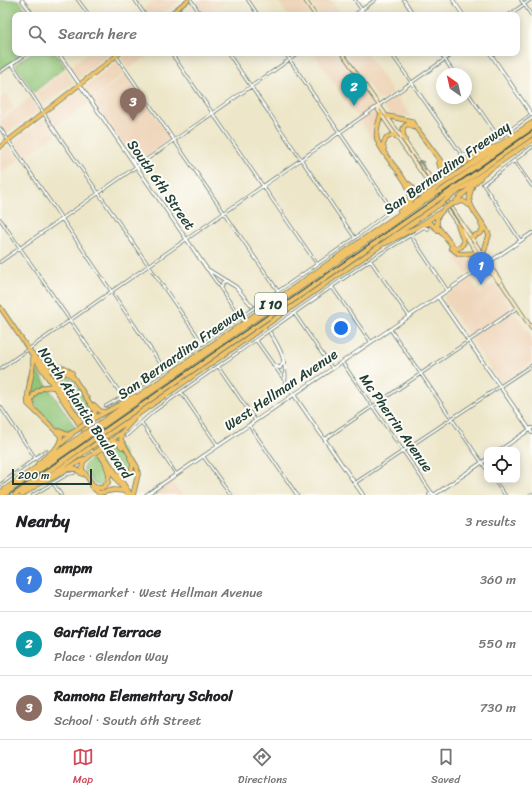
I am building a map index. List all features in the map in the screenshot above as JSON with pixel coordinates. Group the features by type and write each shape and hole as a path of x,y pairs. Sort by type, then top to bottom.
{"highway":[{"path":"381,114 377,138 409,188 411,196 409,201"},
{"path":"387,116 411,121 445,167 453,168 459,165"},
{"name":"San Bernardino Freeway","path":"440,188 497,146 532,123"},
{"path":"404,140 402,129 406,125 411,125 441,166 442,173 435,180"},
{"path":"0,493 91,432 432,193 532,127"},
{"path":"447,197 532,134"},
{"path":"396,136 392,135 386,138 383,145 384,149 412,188 419,190 426,187"},
{"name":"San Bernardino Freeway","path":"97,440 137,415 380,245 438,202 532,140"},
{"path":"395,217 409,201 435,180 487,149 497,146"},
{"path":"483,255 489,235 469,203 468,194 484,173"},
{"path":"380,245 419,226 452,204 472,188"},
{"name":"San Bernardino Freeway","path":"91,432 147,390 395,217 432,193"},
{"path":"452,204 461,201 466,202 483,227 481,233 471,237"},
{"path":"22,495 97,440 438,202"},
{"path":"443,210 437,217 437,226 455,248 461,247 464,242 458,225"},
{"path":"419,226 430,223 433,225 454,252 459,254 478,253"},
{"path":"35,358 50,370 61,368 71,372 95,406 100,411 105,412"},
{"path":"35,358 28,394 28,404 61,436 57,447"},
{"path":"19,480 94,417 95,411 73,377 66,372 58,377 57,382 62,393"},
{"path":"52,387 44,387 36,392 32,396 32,406 61,433 68,435 76,431"},
{"path":"87,423 147,390"},
{"path":"42,481 52,478 69,469 102,448 122,432 137,415"},
{"path":"122,432 121,440 137,468 132,495"},
{"path":"4,495 83,437"},
{"path":"111,441 118,443 121,446 133,464 133,468 128,475 122,477 117,474"},
{"path":"14,495 89,446"},
{"path":"92,454 83,462 82,469 94,487 102,488 108,483 110,474 106,465"},
{"path":"69,469 79,470 91,487 99,493 114,490 125,493"}],"main road":[{"path":"173,12 188,0"},
{"path":"305,0 313,12"},
{"path":"0,147 80,85 114,56"},
{"path":"344,56 471,237 487,264"},
{"path":"379,106 378,110 532,329"},
{"name":"North Atlantic Boulevard","path":"0,307 28,349 62,393 132,495"},
{"name":"North Atlantic Boulevard","path":"35,358 52,387 125,493"}],"street":[{"path":"22,0 30,12"},
{"path":"78,0 87,12"},
{"path":"135,0 144,12"},
{"path":"191,0 200,12"},
{"path":"248,0 256,12"},
{"path":"355,0 362,10"},
{"path":"359,12 375,0"},
{"path":"404,0 412,12"},
{"path":"453,0 461,12"},
{"path":"521,0 532,16"},
{"path":"513,12 530,0"},
{"path":"0,72 24,56"},
{"name":"South 6th Street","path":"60,56 240,317"},
{"path":"117,56 278,290"},
{"path":"174,56 317,264"},
{"path":"230,56 355,238"},
{"path":"106,406 123,398 203,344 278,290 355,238 389,211 390,208 286,56"},
{"path":"0,262 295,56"},
{"path":"393,56 462,155 468,155 498,138 532,114 492,56"},
{"path":"442,56 451,68"},
{"path":"0,369 450,56"},
{"path":"12,64 98,193 203,344"},
{"path":"472,99 498,138"},
{"path":"0,128 165,370"},
{"path":"520,240 483,184 532,147"},
{"path":"514,161 532,186"},
{"path":"0,219 123,398"},
{"path":"126,436 141,422 180,392 370,260 424,227 428,229"},
{"name":"West Hellman Avenue","path":"146,495 532,233"},
{"path":"410,236 448,290"},
{"path":"370,260 409,316"},
{"name":"South 6th Street","path":"207,269 216,276 229,282 243,294 252,306"},
{"path":"221,289 223,282 229,282"},
{"path":"332,287 371,342"},
{"path":"438,296 499,386 531,430 505,447"},
{"path":"324,439 517,308"},
{"path":"294,313 332,368"},
{"path":"390,329 484,466"},
{"path":"270,333 278,345 284,361 285,382"},
{"path":"256,340 363,495"},
{"path":"273,365 280,368 284,364 284,361"},
{"name":"Mc Pherrin Avenue","path":"342,362 433,494"},
{"path":"355,483 532,365"},
{"path":"218,366 256,420"},
{"path":"180,392 218,446"},
{"path":"0,406 36,458"},
{"path":"141,422 176,474"},
{"path":"248,425 297,495"},
{"path":"0,485 46,450"},
{"path":"203,456 231,495"},
{"path":"429,495 433,494 482,463"},
{"path":"33,495 74,473"},
{"path":"53,483 61,495"},
{"path":"496,483 505,495"}],"shaded area":[{"path":"155,0 181,0 165,12 145,12 143,9"},
{"path":"196,0 227,0 211,12 202,12 195,3"},
{"path":"277,0 301,0 309,12 286,12"},
{"path":"309,0 331,0 340,12 317,12"},
{"path":"83,56 107,56 78,79 70,67"},
{"path":"125,56 148,56 129,69 122,59"},
{"path":"316,56 339,56 373,104 372,107 357,118"},
{"path":"348,56 369,56 393,93 379,101"},
{"path":"116,63 119,64 125,73 92,99 85,86"},
{"path":"66,69 74,83 44,105 35,94"},
{"path":"126,74 171,139 138,163 136,163 93,100"},
{"path":"79,91 82,92 89,103 55,127 49,115"},
{"path":"7,94 14,107 0,118 0,99"},
{"path":"396,96 411,116 394,117 384,108 384,104"},
{"path":"30,98 38,111 6,134 0,125 0,121"},
{"path":"375,111 379,115 375,139 378,146 360,121"},
{"path":"43,119 56,135 22,158 14,142"},
{"path":"10,147 19,160 0,174 0,153"},
{"path":"472,255 479,264 466,273 456,259 457,256"},
{"path":"471,279 480,293 494,283 532,338 532,362 501,384 443,297"},
{"path":"172,481 182,495 152,495"}],"green space":[{"path":"0,0 19,0 27,12 12,12 12,56 20,56 0,70"},
{"path":"27,56 57,56 65,67 34,92 16,66 17,63"},
{"path":"64,369 92,408 92,415 84,423 50,373"},
{"path":"35,371 37,371 76,428 70,432 63,432 47,419 42,412 39,411 29,396"},
{"path":"111,445 121,448 124,453 124,458 130,465 130,468 123,474 118,472 103,450"},
{"path":"95,455 106,473 107,481 101,486 93,483 88,474 84,472 84,465"}],"tunnel":[{"path":"253,307 270,333"}],"railway":[{"path":"9,495 532,131"}],"place":[{"name":"Garfield Terrace","path":"354,106"},
{"name":"Ramona Elementary School","path":"133,121"},
{"name":"ampm","path":"481,285"}]}
